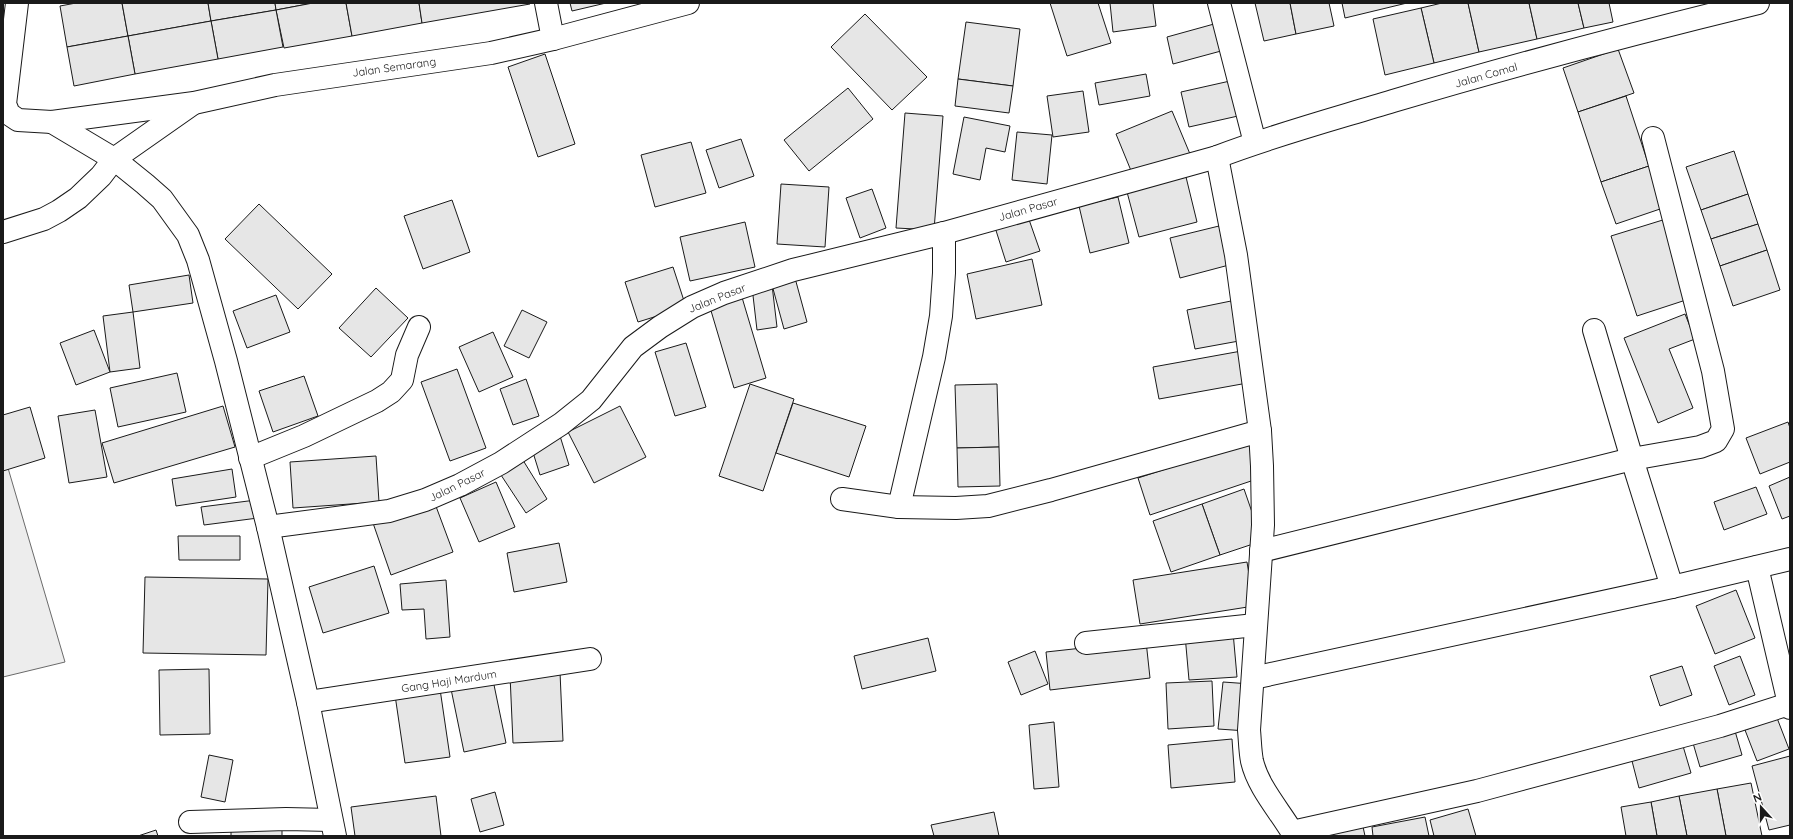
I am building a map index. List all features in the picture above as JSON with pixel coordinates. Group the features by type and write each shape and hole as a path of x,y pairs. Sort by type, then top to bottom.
{"street":[{"path":"17,3 5,104 9,114 18,120 52,122 194,103"},
{"path":"546,3 553,39"},
{"name":"Jalan Semarang","path":"3,232 44,219 59,211 78,198 101,176 114,160 194,103 275,85 491,53 553,39 688,3"},
{"path":"1219,3 1255,143"},
{"name":"Jalan Comal","path":"1217,157 1255,143 1433,89 1628,35 1758,3"},
{"path":"52,122 114,160 162,199 188,235 198,260 226,361 268,528 308,702 333,828 286,819 190,822"},
{"path":"1261,551 1632,459 1709,445 1716,441 1723,429 1713,371 1653,138"},
{"path":"1217,157 1236,255 1260,431 1263,504 1249,730 1253,763 1263,786 1293,834 1478,791 1790,706 1756,567"},
{"name":"Jalan Pasar","path":"268,528 390,511 425,500 460,485 501,463 561,424 590,400 633,347 660,327 692,307 724,293 793,270 944,233 1217,157"},
{"path":"899,507 934,357 941,316 944,272 944,233"},
{"path":"250,458 304,436 377,401 391,392 402,380 407,355 419,327"},
{"path":"1594,330 1672,587"},
{"path":"842,499 899,507 956,508 988,506 1044,492 1260,431"},
{"path":"1253,678 1672,587 1790,559"},
{"path":"1086,643 1255,625"},
{"name":"Gang Haji Mardum","path":"308,702 590,659"}],"shaded area":[{"path":"3,451 65,662 3,677"}],"building":[{"path":"76,3 122,3 128,36 67,47 60,6"},
{"path":"122,3 208,3 211,21 128,36"},
{"path":"208,3 275,3 276,10 211,21"},
{"path":"275,3 313,3 276,10"},
{"path":"313,3 346,3 352,36 284,48 276,10"},
{"path":"346,3 419,3 422,23 352,36"},
{"path":"419,3 530,3 530,4 422,23"},
{"path":"570,3 606,3 572,11"},
{"path":"1050,3 1098,3 1111,43 1067,56"},
{"path":"1110,3 1153,3 1156,26 1113,32"},
{"path":"1255,3 1290,3 1296,34 1264,41"},
{"path":"1290,3 1329,3 1334,26 1296,34"},
{"path":"1342,3 1407,3 1345,18"},
{"path":"1442,3 1468,3 1479,52 1434,63 1421,8"},
{"path":"1468,3 1529,3 1537,39 1479,52"},
{"path":"1529,3 1578,3 1584,28 1537,39"},
{"path":"1578,3 1609,3 1613,22 1584,28"},
{"path":"1421,8 1434,63 1385,75 1373,19"},
{"path":"276,10 283,47 218,59 211,21"},
{"path":"865,14 927,77 892,110 831,47"},
{"path":"211,21 218,59 135,74 128,36"},
{"path":"966,22 1020,29 1013,86 958,79"},
{"path":"1214,24 1221,51 1173,64 1167,37"},
{"path":"128,36 135,74 74,86 67,47"},
{"path":"1618,49 1634,93 1578,112 1563,68"},
{"path":"545,54 575,144 538,157 508,67"},
{"path":"1146,74 1150,96 1099,105 1095,83"},
{"path":"958,79 1013,86 1009,113 955,106"},
{"path":"1230,81 1238,116 1189,127 1181,92"},
{"path":"848,88 873,119 809,171 784,140"},
{"path":"1083,91 1089,132 1053,137 1047,96"},
{"path":"1626,96 1649,166 1601,182 1578,112"},
{"path":"1172,111 1190,154 1134,178 1116,134"},
{"path":"905,113 943,116 934,230 896,228"},
{"path":"964,117 1010,126 1005,152 986,148 980,180 953,174"},
{"path":"1017,132 1052,135 1047,184 1012,180"},
{"path":"741,139 754,176 719,188 706,150"},
{"path":"691,142 706,193 655,207 641,155"},
{"path":"1734,151 1748,194 1701,210 1686,167"},
{"path":"1649,166 1663,208 1616,224 1601,182"},
{"path":"1186,177 1197,222 1139,237 1127,192"},
{"path":"781,184 829,187 825,247 777,244"},
{"path":"872,189 886,228 860,238 846,198"},
{"path":"1748,194 1758,224 1711,239 1701,210"},
{"path":"1118,197 1129,243 1090,253 1079,206"},
{"path":"452,200 470,252 423,269 404,216"},
{"path":"259,204 332,274 298,309 225,239"},
{"path":"1026,211 1040,251 1006,262 993,221"},
{"path":"1666,219 1692,298 1637,316 1611,236"},
{"path":"745,222 755,267 690,281 680,237"},
{"path":"1758,224 1767,250 1720,266 1711,239"},
{"path":"1219,226 1229,265 1180,278 1170,238"},
{"path":"1767,250 1780,290 1733,306 1720,266"},
{"path":"1032,259 1042,305 976,319 967,274"},
{"path":"673,267 686,307 638,322 625,282"},
{"path":"189,275 193,303 133,312 129,285"},
{"path":"795,278 807,322 784,329 772,285"},
{"path":"772,285 777,327 757,330 752,287"},
{"path":"376,288 408,318 371,357 339,328"},
{"path":"741,294 766,378 734,388 709,304"},
{"path":"276,295 290,332 247,348 233,311"},
{"path":"1231,301 1239,341 1195,349 1187,310"},
{"path":"522,310 547,322 529,358 504,346"},
{"path":"133,312 140,368 110,372 103,316"},
{"path":"1685,314 1695,339 1669,349 1693,408 1658,423 1624,338"},
{"path":"94,330 110,372 76,385 60,343"},
{"path":"493,332 513,377 479,392 459,347"},
{"path":"686,343 706,407 675,416 655,352"},
{"path":"1247,350 1253,382 1159,399 1153,367"},
{"path":"457,369 486,448 450,461 421,382"},
{"path":"177,373 186,412 118,427 110,388"},
{"path":"304,376 318,416 273,432 259,391"},
{"path":"526,379 539,416 513,425 500,389"},
{"path":"750,384 794,399 763,491 719,476"},
{"path":"997,384 999,447 957,448 955,385"},
{"path":"793,403 866,426 849,477 776,453"},
{"path":"223,406 235,447 114,483 102,443"},
{"path":"620,406 646,457 594,483 568,432"},
{"path":"30,407 45,458 3,471 3,415"},
{"path":"95,410 107,477 69,483 58,416"},
{"path":"1788,422 1790,428 1790,462 1760,474 1746,438"},
{"path":"560,436 569,465 540,475 531,446"},
{"path":"1249,442 1260,478 1150,515 1138,478"},
{"path":"999,447 1000,486 958,487 957,448"},
{"path":"376,456 379,502 293,508 290,462"},
{"path":"521,457 547,499 526,513 499,472"},
{"path":"232,469 236,497 176,506 172,479"},
{"path":"1790,477 1790,516 1782,519 1769,486"},
{"path":"496,482 515,527 479,542 460,498"},
{"path":"1756,487 1767,514 1724,530 1714,502"},
{"path":"1244,489 1262,541 1220,555 1202,504"},
{"path":"256,500 258,518 204,525 201,507"},
{"path":"434,501 453,552 391,575 373,523"},
{"path":"1202,504 1220,555 1171,572 1153,521"},
{"path":"178,536 240,536 240,560 179,560"},
{"path":"559,543 567,582 514,592 507,553"},
{"path":"1247,562 1254,606 1140,624 1133,580"},
{"path":"374,566 389,613 323,633 309,587"},
{"path":"145,577 268,579 266,655 143,653"},
{"path":"446,580 450,637 426,639 424,609 402,610 400,584"},
{"path":"1736,590 1755,638 1715,654 1696,606"},
{"path":"1233,632 1237,677 1189,680 1185,635"},
{"path":"928,638 936,671 862,689 854,656"},
{"path":"1146,641 1150,678 1050,690 1046,652"},
{"path":"1035,651 1048,684 1021,695 1008,662"},
{"path":"1740,656 1755,695 1729,705 1714,666"},
{"path":"1682,666 1692,695 1660,706 1650,676"},
{"path":"209,669 210,734 160,735 159,670"},
{"path":"560,672 563,741 513,743 510,675"},
{"path":"493,680 506,743 464,752 451,689"},
{"path":"1212,681 1214,726 1168,729 1166,683"},
{"path":"1223,682 1251,684 1247,731 1218,729"},
{"path":"440,689 450,757 405,763 395,695"},
{"path":"1777,718 1789,749 1757,761 1745,730"},
{"path":"1054,722 1059,787 1034,789 1029,725"},
{"path":"1735,731 1742,755 1700,767 1693,743"},
{"path":"1232,739 1235,782 1171,788 1168,745"},
{"path":"1683,746 1691,773 1639,788 1632,761"},
{"path":"209,755 233,760 225,802 201,797"},
{"path":"1790,756 1790,825 1769,830 1752,766"},
{"path":"1751,783 1762,836 1726,836 1717,789"},
{"path":"1717,789 1726,836 1687,836 1679,796"},
{"path":"495,792 504,825 480,832 471,799"},
{"path":"436,796 441,836 355,836 351,807"},
{"path":"1679,796 1687,836 1657,836 1651,802"},
{"path":"1651,802 1657,836 1626,836 1621,807"},
{"path":"1468,809 1476,836 1434,836 1430,820"},
{"path":"994,812 999,836 934,836 931,825"},
{"path":"1425,817 1429,836 1373,836 1372,827"},
{"path":"1362,822 1365,836 1321,836"},
{"path":"282,826 282,836 231,836 231,827"},
{"path":"156,830 158,836 138,836"}]}
